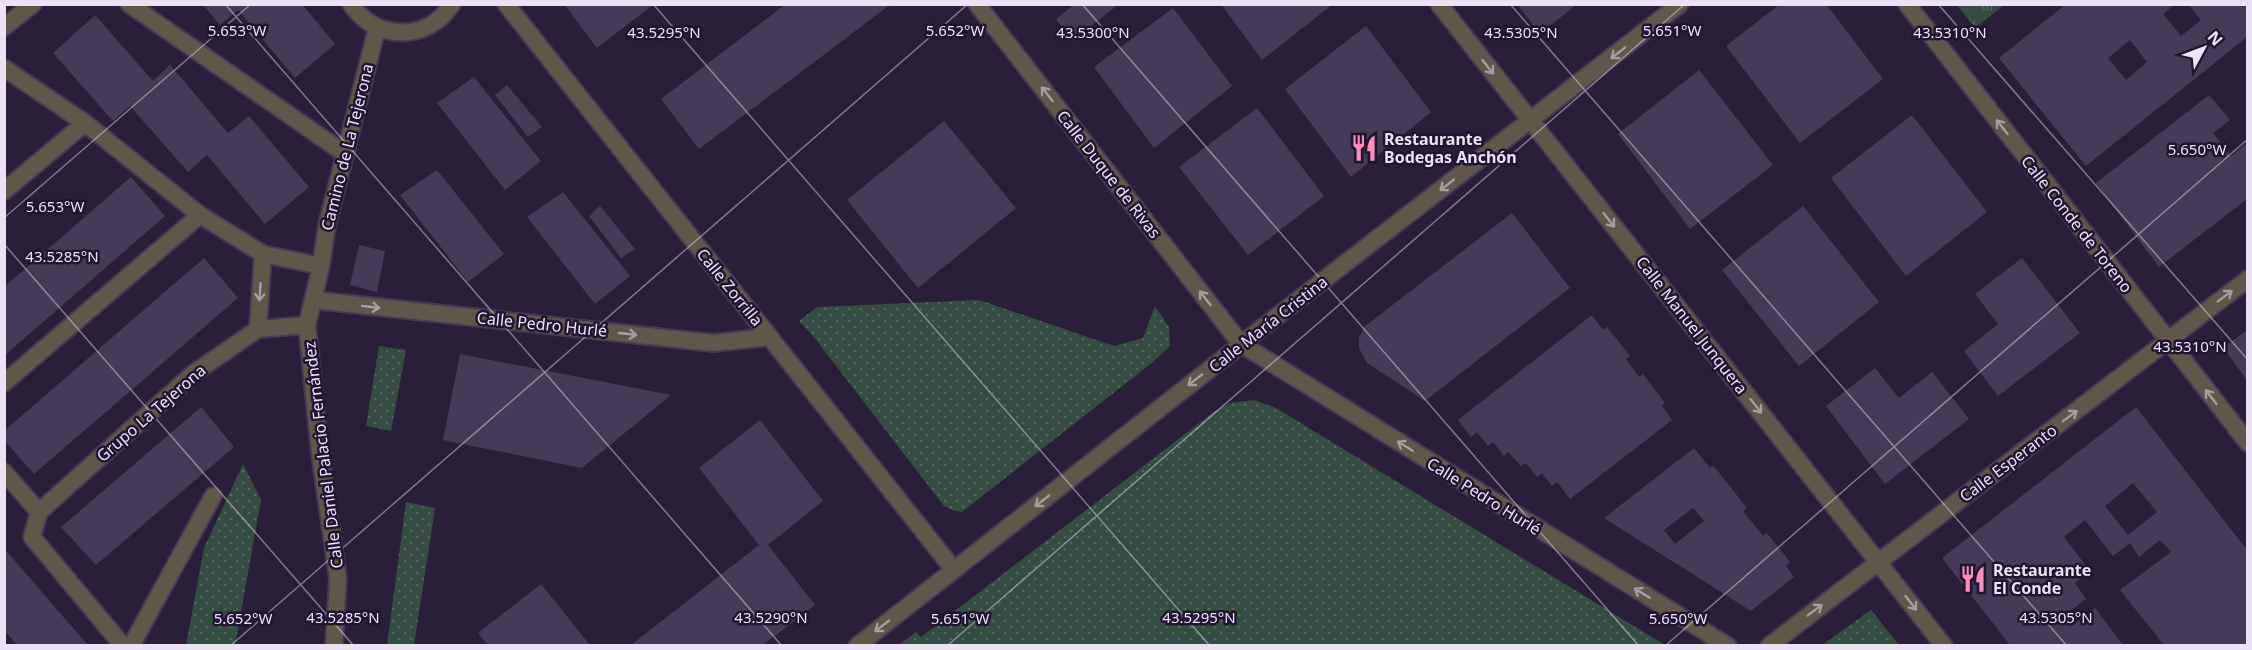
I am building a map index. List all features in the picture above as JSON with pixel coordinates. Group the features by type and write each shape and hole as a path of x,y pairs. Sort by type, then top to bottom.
{"street":[{"path":"4,27 33,4"},
{"path":"129,4 344,153"},
{"path":"351,4 357,14 377,28 399,33 421,30 440,19 452,4"},
{"name":"Calle Zorrilla","path":"506,4 954,570"},
{"name":"Calle Duque de Rivas","path":"977,4 1241,344"},
{"name":"Calle Manuel Junquera","path":"1439,4 1944,645"},
{"name":"Calle María Cristina","path":"857,645 1680,4"},
{"name":"Calle Conde de Toreno","path":"1906,4 2247,443"},
{"name":"Camino de La Tejerona","path":"321,266 327,225 377,28"},
{"path":"4,68 85,123 200,215 263,254 321,266"},
{"path":"4,191 85,123"},
{"path":"4,383 200,215"},
{"path":"258,329 263,254"},
{"name":"Calle Daniel Palacio Fernández","path":"321,266 307,325 320,454 338,579 334,645"},
{"name":"Calle Esperanto","path":"1768,645 2247,279"},
{"name":"Calle Pedro Hurlé","path":"313,300 713,343 770,337"},
{"name":"Grupo La Tejerona","path":"39,512 194,373 258,329 307,325"},
{"name":"Calle Pedro Hurlé","path":"1241,344 1728,645"},
{"path":"4,471 39,512 32,537 123,645"},
{"path":"131,645 213,496"}],"green space":[{"path":"1957,5 2004,5 1975,28"},
{"path":"979,300 1114,346 1143,338 1155,306 1169,327 1170,346 1153,362 962,512 944,506 799,321 817,307"},
{"path":"379,346 406,350 391,431 366,426"},
{"path":"1254,400 1276,408 1665,645 899,645 916,632 921,637 1215,411 1230,403"},
{"path":"243,464 261,500 235,645 186,645 204,548"},
{"path":"406,502 435,508 414,645 387,645"},
{"path":"1871,610 1899,645 1822,645"}],"building":[{"path":"202,4 302,4 335,44 295,78 238,10 220,25"},
{"path":"564,4 654,4 597,48"},
{"path":"786,4 891,4 699,149 661,99"},
{"path":"1075,4 1119,4 1072,41 1056,19"},
{"path":"1221,4 1333,4 1262,60"},
{"path":"1517,4 1577,4 1540,34"},
{"path":"1780,4 1826,4 1883,79 1800,143 1726,46"},
{"path":"2066,4 2175,4 2163,14 2181,36 2201,20 2188,4 2247,4 2247,37 2086,166 1999,58","holes":["2130,40 2147,62 2126,80 2108,58"]},
{"path":"1173,8 1232,86 1154,148 1094,67"},
{"path":"95,15 153,81 170,65 228,133 249,116 309,187 265,224 207,155 188,172 130,106 113,121 53,53"},
{"path":"1366,26 1431,112 1351,177 1285,89"},
{"path":"1699,70 1773,165 1690,229 1618,134"},
{"path":"474,77 541,161 505,190 437,103"},
{"path":"507,85 542,127 528,137 495,95"},
{"path":"2209,95 2230,120 2213,133 2231,156 2247,143 2247,199 2159,267 2096,183"},
{"path":"1257,108 1324,196 1248,255 1179,167"},
{"path":"1912,115 1987,212 1906,276 1831,178"},
{"path":"944,121 1016,208 918,288 847,200"},
{"path":"437,170 504,254 468,282 400,195"},
{"path":"131,177 165,216 4,356 4,287"},
{"path":"563,192 630,276 595,304 527,217"},
{"path":"600,206 635,249 621,258 589,216"},
{"path":"1803,206 1879,302 1799,366 1722,270"},
{"path":"1512,213 1570,288 1425,401 1367,363 1359,348 1359,338 1364,327"},
{"path":"359,245 385,251 377,292 350,285"},
{"path":"204,258 238,298 34,474 4,440 4,431"},
{"path":"2022,258 2080,333 1998,396 1964,351 1998,324 1975,294"},
{"path":"1592,315 1603,330 1607,327 1630,356 1626,359 1639,377 1643,374 1665,403 1662,406 1672,420 1570,499 1557,482 1552,486 1542,473 1537,477 1526,463 1521,466 1508,452 1504,456 1493,442 1488,446 1477,432 1471,437 1458,420"},
{"path":"2247,330 2247,380 2223,348"},
{"path":"460,354 671,395 582,468 443,440"},
{"path":"1875,368 1899,398 1932,372 1969,419 1885,484 1826,406"},
{"path":"201,407 234,447 96,565 61,527"},
{"path":"2136,407 2247,550 2247,645 2164,645 2120,590 2171,552 2160,540 2139,557 2130,543 2113,556 2085,520 2064,537 2090,571 2075,583 2086,599 2065,615 2073,625 2095,608 2123,645 2010,645 1942,558","holes":["2133,483 2157,512 2128,535 2105,506"]},
{"path":"760,420 823,501 768,545 815,605 763,645 631,645 759,545 699,468"},
{"path":"1694,448 1710,468 1713,465 1747,508 1743,511 1763,536 1767,533 1790,562 1786,566 1794,577 1751,611 1604,518","holes":["1693,508 1704,521 1675,544 1664,530"]},
{"path":"4,548 88,645 17,645 4,630"},
{"path":"541,584 590,645 488,645 478,633"}],"place":[{"name":"Restaurante Bodegas Anchón","path":"1364,148"},
{"name":"Restaurante El Conde","path":"1973,579"}]}
